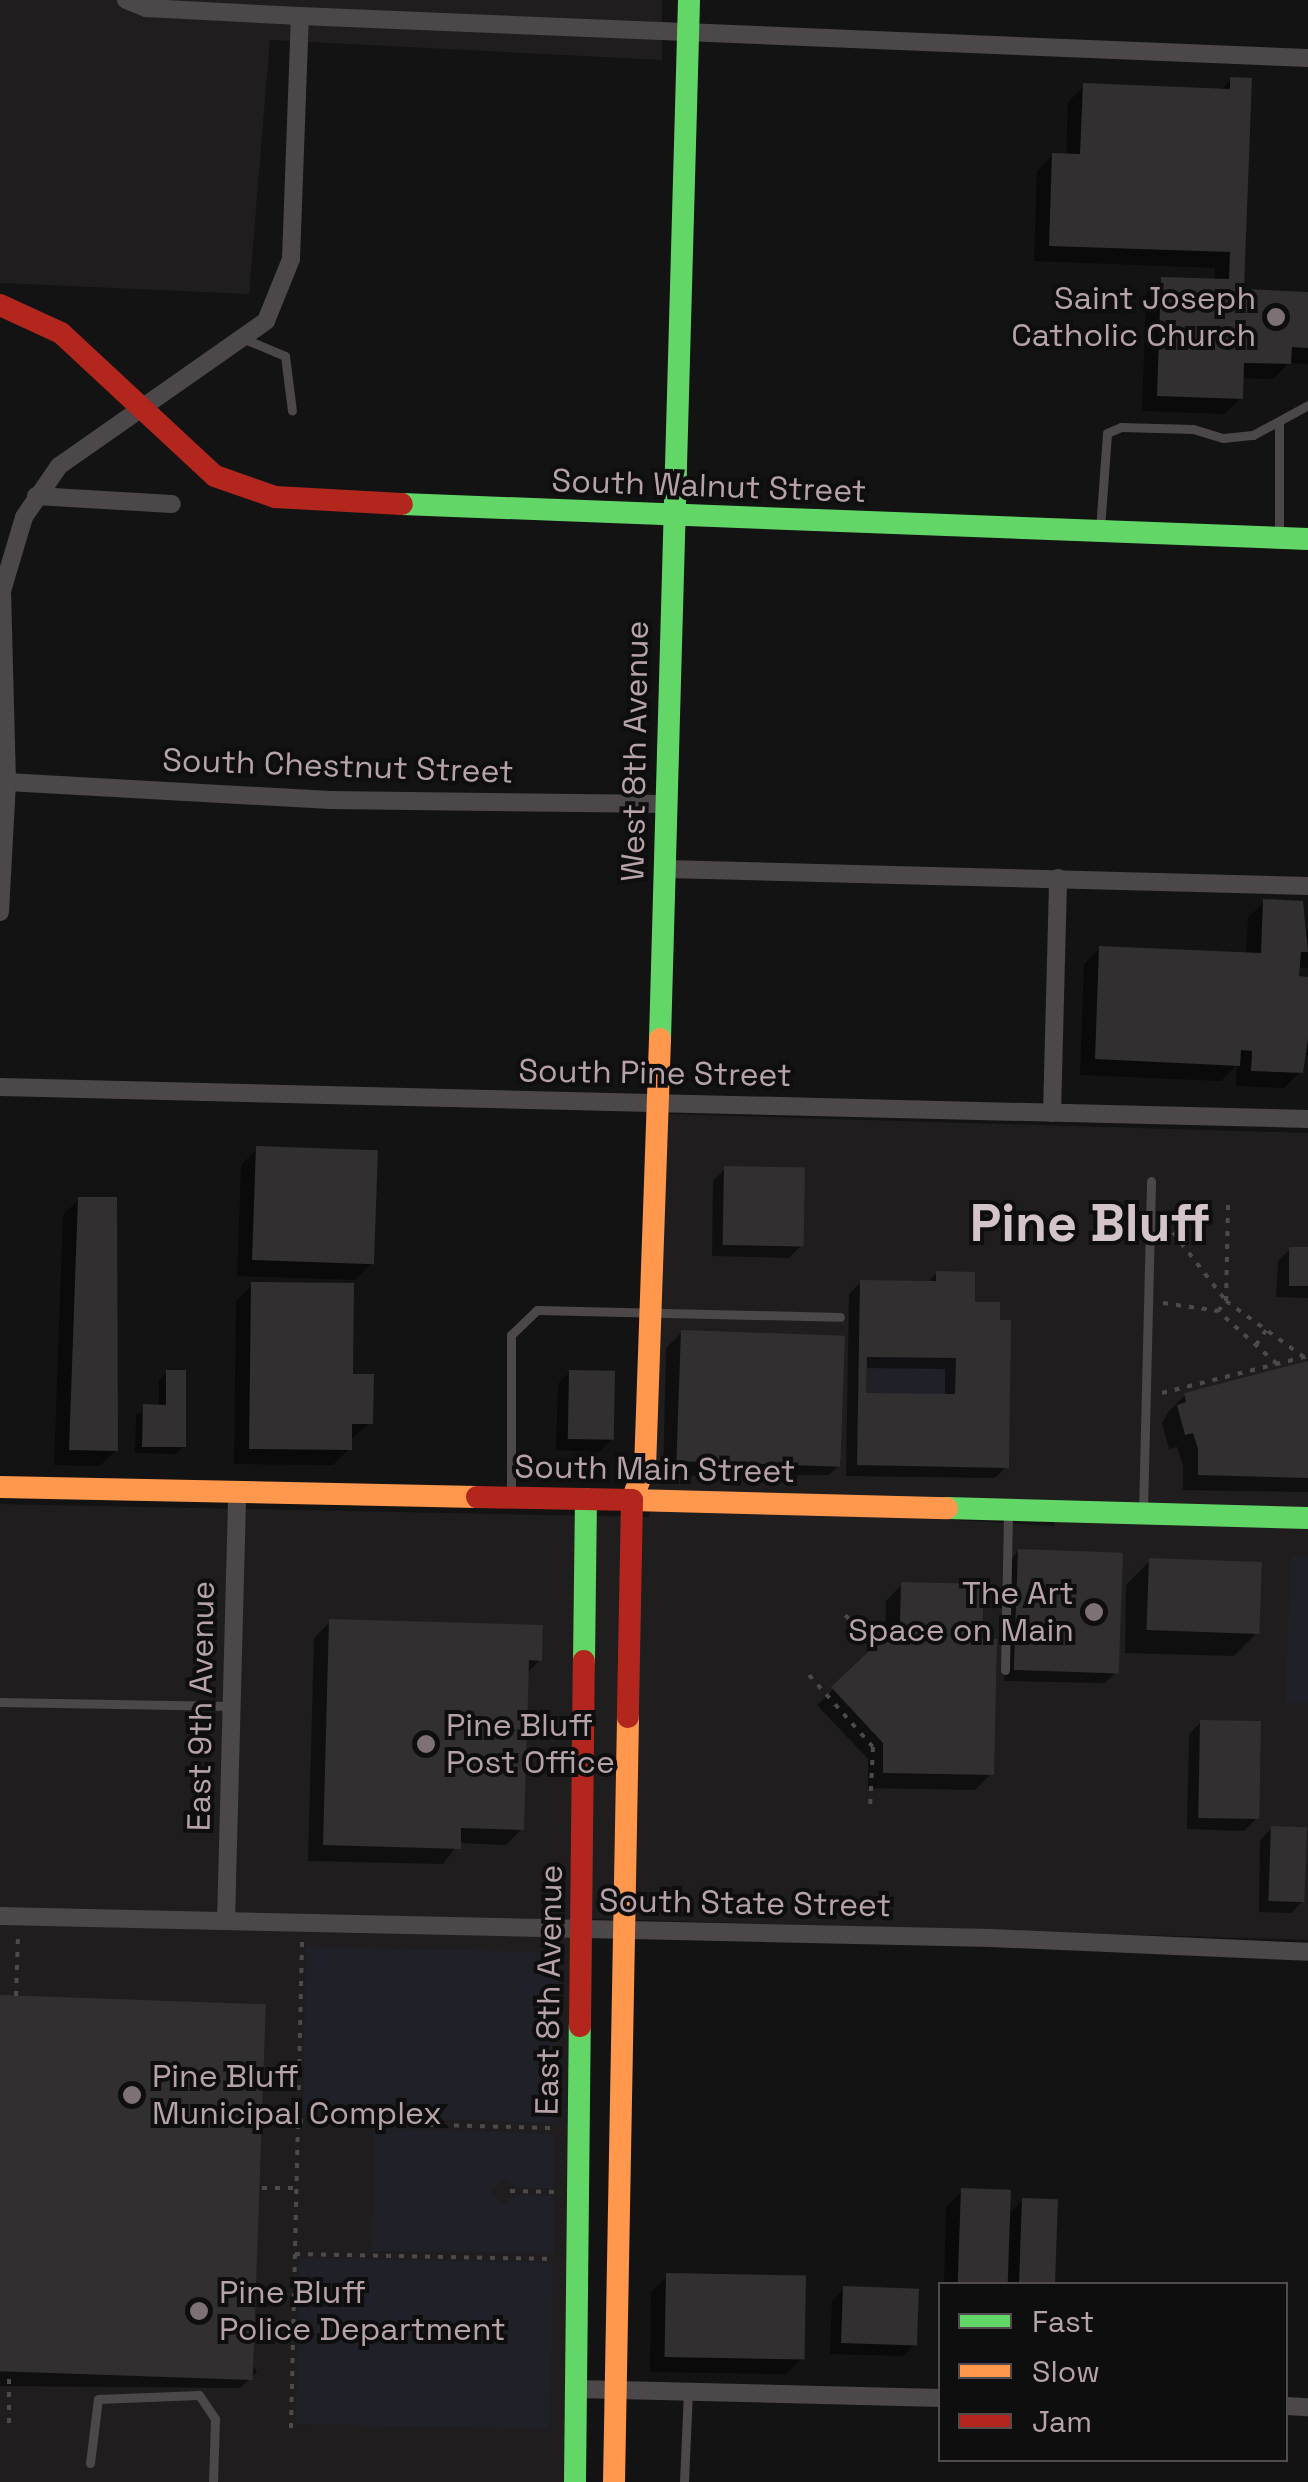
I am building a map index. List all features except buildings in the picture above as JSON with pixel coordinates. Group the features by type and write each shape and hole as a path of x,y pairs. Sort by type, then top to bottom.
{"main road":[{"name":"West 8th Avenue","path":"632,1500 645,1466 652,1314 689,0"},
{"name":"South Walnut Street","path":"0,305 61,333 215,476 275,498 672,519 1308,539"},
{"name":"South Main Street","path":"0,1487 1308,1518"},
{"name":"East 8th Avenue","path":"575,2482 586,1499"},
{"path":"614,2482 632,1500"}],"street":[{"path":"126,0 146,8 300,16 1308,58"},
{"path":"0,912 6,782 1,591 36,496 59,466 139,406 247,340 281,295 291,259 300,16"},
{"path":"36,496 172,504"},
{"name":"South Chestnut Street","path":"6,782 330,800 667,804"},
{"path":"666,868 1308,886"},
{"path":"1052,1113 1058,878"},
{"name":"South Pine Street","path":"0,1088 1308,1119"},
{"name":"East 9th Avenue","path":"226,1921 236,1492"},
{"name":"South State Street","path":"0,1916 1308,1952"},
{"path":"576,2389 938,2398"}],"lane":[{"path":"247,340 285,356 292,410"},
{"path":"1100,533 1107,433 1121,427 1157,428 1224,438 1279,422 1308,405"},
{"path":"1279,422 1280,538"},
{"path":"1143,1514 1150,1181"},
{"path":"510,1498 511,1335 519,1321 537,1310 840,1317"},
{"path":"1005,1670 1008,1510"},
{"path":"0,1702 231,1706"},
{"path":"684,2482 688,2392"},
{"path":"90,2463 98,2399 199,2395 215,2419 213,2482"}],"path":[{"path":"1218,1310 1226,1301 1228,1203"},
{"path":"1164,1220 1226,1301 1306,1356"},
{"path":"1162,1303 1218,1310 1278,1364"},
{"path":"1236,1327 1246,1315"},
{"path":"1256,1345 1266,1330"},
{"path":"1163,1393 1306,1356"},
{"path":"845,1614 854,1624"},
{"path":"810,1674 874,1746 870,1808"},
{"path":"16,1996 18,1935"},
{"path":"291,2428 302,1940"},
{"path":"298,2121 561,2128"},
{"path":"262,2188 296,2188"},
{"path":"510,2191 560,2192"},
{"path":"295,2254 558,2259"},
{"path":"9,2423 10,2371"}],"shaded area":[{"path":"0,0 662,0 662,60 270,40 249,294 0,283"},
{"path":"668,1114 1308,1133 1308,1940 574,1918 565,2482 0,2482 0,1504 649,1517","holes":["1055,1505 1054,1526 843,1513"]},
{"path":"867,1357 956,1359 955,1395 866,1393"},
{"path":"1291,1557 1308,1557 1308,1703 1285,1703"},
{"path":"306,1947 551,1952 558,1964 553,2123 303,2115"},
{"path":"374,2128 554,2134 553,2188 516,2188 505,2179 490,2191 504,2205 516,2195 553,2196 554,2253 372,2251"},
{"path":"299,2258 553,2262 550,2428 296,2424"}],"traffic: fast":[{"path":"660,1039 689,0"},
{"path":"402,504 1308,539"},
{"path":"584,1661 586,1499"},
{"path":"947,1508 1308,1518"},
{"path":"575,2482 580,2026"}],"traffic: slow":[{"path":"660,1039 645,1466 632,1500 947,1508"},
{"path":"0,1487 477,1497"},
{"path":"614,2482 628,1717"}],"traffic: jam":[{"path":"0,305 61,333 215,476 275,497 402,504"},
{"path":"477,1497 632,1500 628,1717"},
{"path":"580,2026 584,1661"}],"place":[{"name":"Saint Joseph Catholic Church","path":"1276,317"},
{"name":"The Art Space on Main","path":"1094,1612"},
{"name":"Pine Bluff Post Office","path":"426,1744"},
{"name":"Pine Bluff Municipal Complex","path":"132,2095"},
{"name":"Pine Bluff Police Department","path":"199,2311"}],"district":[{"name":"Pine Bluff","path":"1090,1224"}]}
